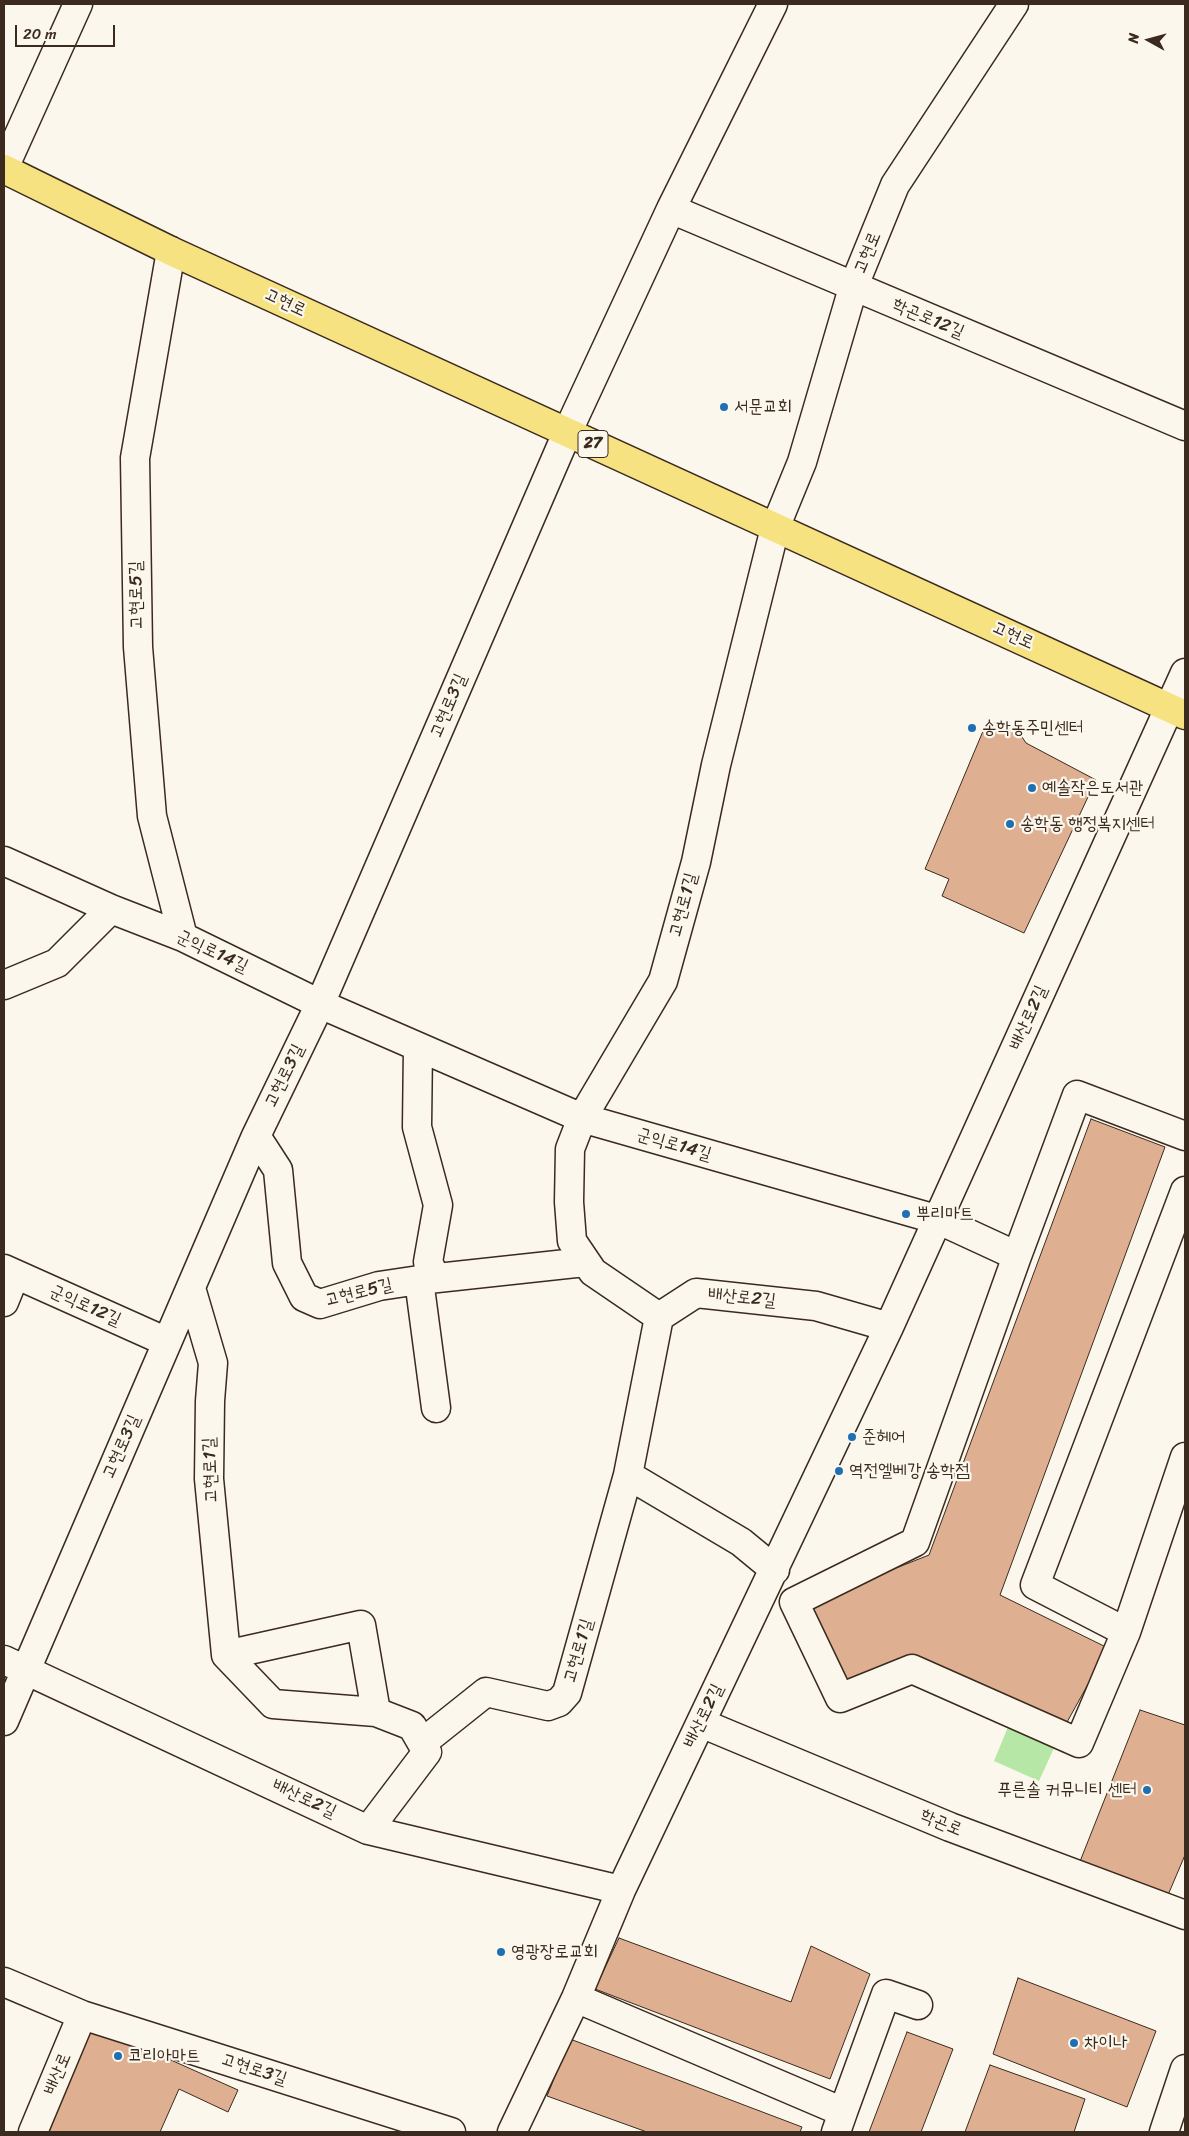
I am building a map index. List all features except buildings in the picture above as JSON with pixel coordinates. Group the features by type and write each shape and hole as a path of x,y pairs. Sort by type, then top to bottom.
{"main road":[{"name":"고현로","path":"4,169 171,251 1177,711"}],"street":[{"name":"고현로","path":"4,169 78,4"},
{"path":"567,432 670,209 773,4"},
{"name":"고현로","path":"775,528 802,462 853,288 896,185 1014,4"},
{"name":"학곤로12길","path":"670,209 853,288 1185,426"},
{"name":"고현로5길","path":"171,251 135,458 138,647 152,816 183,937"},
{"name":"고현로3길","path":"4,1721 14,1665 167,1342 256,1136 320,1004 567,432"},
{"name":"고현로1길","path":"585,1262 572,1241 569,1202 570,1149 582,1118 663,981 696,862 716,765 775,528"},
{"path":"1177,711 1185,673"},
{"name":"배산로2길","path":"512,2132 576,1998 621,1890 889,1328 1177,711"},
{"name":"군익로14길","path":"4,861 183,937 320,1004 582,1118 938,1220 1017,1256"},
{"path":"4,984 57,963 111,908"},
{"path":"418,1047 417,1127 438,1204 427,1278 436,1408"},
{"path":"1185,1136 1077,1095 1017,1256 915,1542 794,1602 840,1698 912,1669 1079,1743 1126,1632 1185,1457"},
{"name":"고현로5길","path":"256,1136 278,1170 287,1263 304,1297 320,1304 379,1286 427,1278 585,1262"},
{"path":"1126,1632 1035,1585 1185,1191"},
{"path":"585,1262 592,1272 660,1317 628,1474 741,1542 774,1570"},
{"path":"4,1302 10,1272"},
{"name":"군익로12길","path":"10,1272 167,1342"},
{"name":"고현로1길","path":"191,1288 213,1363 210,1401 209,1479 226,1655"},
{"name":"배산로2길","path":"660,1317 696,1293 816,1306 889,1328"},
{"name":"고현로1길","path":"422,1743 486,1692 548,1706 559,1702 567,1693 628,1474"},
{"path":"226,1655 361,1625 376,1712"},
{"path":"226,1655 273,1704 376,1712 412,1726 427,1752 368,1830"},
{"name":"배산로2길","path":"14,1665 368,1830 621,1890"},
{"name":"학곤로","path":"701,1722 950,1828 1185,1915"},
{"name":"고현로3길","path":"4,1982 82,2015 451,2132"},
{"path":"576,1998 840,2122 886,1994 918,2005"},
{"name":"배산로","path":"33,2132 82,2015"},
{"path":"1164,2132 1185,2069"}],"green space":[{"path":"1008,1727 1054,1748 1039,1781 994,1761"}],"place":[{"name":"서문교회","path":"724,407"},
{"name":"송학동주민센터","path":"972,728"},
{"name":"예솔작은도서관","path":"1032,788"},
{"name":"송학동 행정복지센터","path":"1010,824"},
{"name":"뿌리마트","path":"906,1214"},
{"name":"준헤어","path":"852,1437"},
{"name":"역전엘베강 송학점","path":"839,1471"},
{"name":"푸른솔 커뮤니티 센터","path":"1147,1790"},
{"name":"영광장로교회","path":"501,1952"},
{"name":"차이나","path":"1074,2043"},
{"name":"코리아마트","path":"118,2056"}]}
